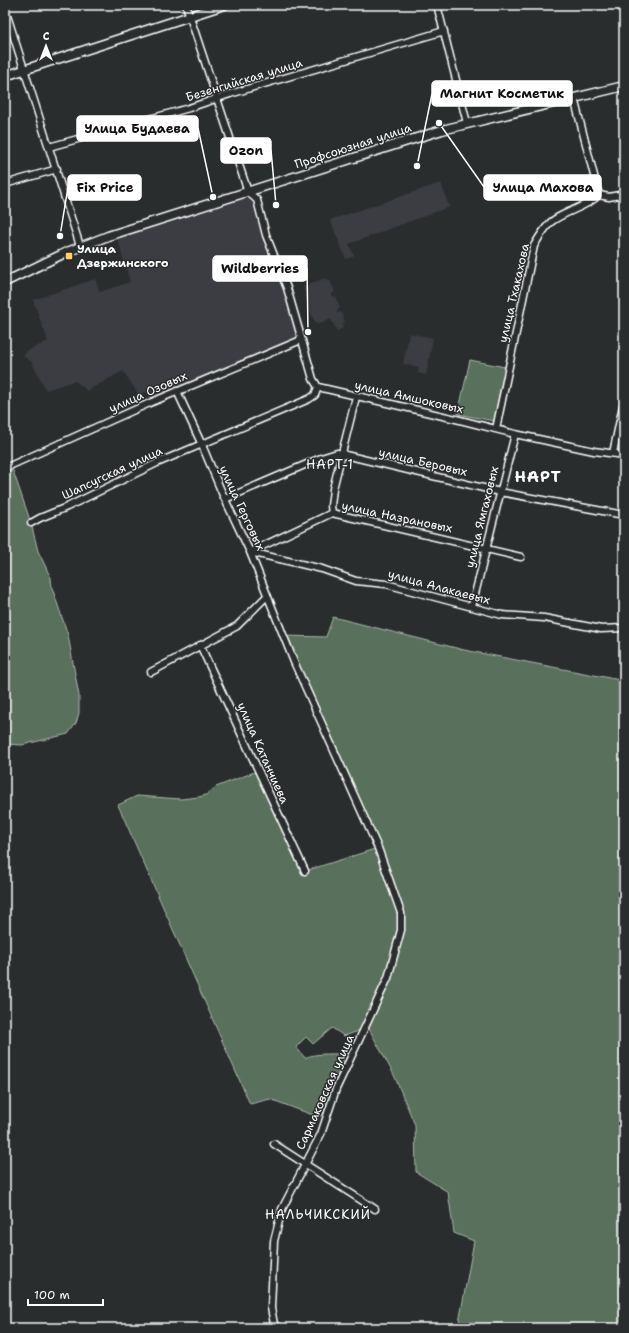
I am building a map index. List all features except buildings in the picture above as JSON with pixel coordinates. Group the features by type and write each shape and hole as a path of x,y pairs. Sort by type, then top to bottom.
{"street":[{"path":"186,5 248,192 257,200 266,235 287,288 313,379 318,387 315,395 309,399 202,445"},
{"path":"5,76 224,5"},
{"path":"437,5 467,123"},
{"path":"5,9 57,169 80,246"},
{"name":"Безенгийская улица","path":"49,147 444,31"},
{"name":"Профсоюзная улица","path":"5,282 80,246 248,192 467,123 624,86"},
{"path":"574,98 599,195 609,197 624,194"},
{"path":"5,184 57,169"},
{"name":"улица Тхакахова","path":"496,429 534,246 543,231 552,221 588,203 599,195"},
{"name":"улица Озовых","path":"5,468 177,391 301,340"},
{"name":"улица Амшоковых","path":"318,387 515,434 594,451 624,455"},
{"name":"улица Герговых","path":"177,391 202,445 224,499 250,552 284,636"},
{"path":"332,513 332,498 356,397"},
{"path":"613,453 624,401"},
{"name":"улица Ямгаховых","path":"472,606 515,434"},
{"name":"Шапсугская улица","path":"31,523 157,463 202,445"},
{"name":"улица Беровых","path":"224,499 321,458 333,454 342,454 500,492 624,515"},
{"name":"улица Назрановых","path":"250,552 332,513 521,557"},
{"name":"улица Алакаевых","path":"250,552 322,569 356,581 386,584 508,616 544,618 602,629 624,628"},
{"path":"151,672 237,626 267,596"},
{"name":"Сармаковская улица","path":"278,1328 274,1324 271,1308 274,1241 282,1209 321,1134 336,1089 388,978 401,930 401,914 378,848 294,662 284,636"},
{"name":"улица Катанчиева","path":"200,645 305,871"},
{"path":"274,1144 375,1209"}],"shaded area":[{"path":"441,183 449,207 349,244 354,256 346,259 330,220"},
{"path":"248,192 253,196 301,340 152,402 146,392 139,395 123,371 87,391 74,381 46,390 32,362 23,356 27,351 48,341 33,300 95,279 100,292 130,282 116,234"},
{"path":"326,278 328,281 330,280 335,292 332,294 332,297 336,297 340,308 337,313 341,312 345,322 342,324 343,328 337,331 331,319 317,325 311,314 303,287"},
{"path":"409,333 433,338 426,375 418,373 419,367 403,364"}],"green space":[{"path":"470,360 505,367 494,421 458,414"},
{"path":"11,465 31,523 38,551 51,578 52,588 68,635 79,696 79,713 76,723 68,734 22,745 5,744 5,468"},
{"path":"333,617 464,650 620,680 624,678 624,1328 458,1328 474,1241 454,1233 448,1192 416,1172 415,1125 394,1075 367,1025 356,1032 344,1036 332,1028 313,1044 306,1037 296,1047 305,1058 320,1054 350,1053 337,1080 325,1114 318,1117 270,1099 250,1104 118,805 137,796 181,799 199,797 206,795 216,787 257,771 305,871 378,848 284,636 326,637"}],"place":[{"name":"Улица Махова","path":"439,123"},
{"name":"Магнит Косметик","path":"417,166"},
{"name":"Улица Будаева","path":"213,197"},
{"name":"Ozon","path":"276,205"},
{"name":"Fix Price","path":"60,236"},
{"name":"Улица Дзержинского","path":"69,256"},
{"name":"Wildberries","path":"308,332"}],"district":[{"name":"НАРТ-1","path":"330,464"},
{"name":"НАРТ","path":"538,476"},
{"name":"НАЛЬЧИКСКИЙ","path":"318,1214"}]}
